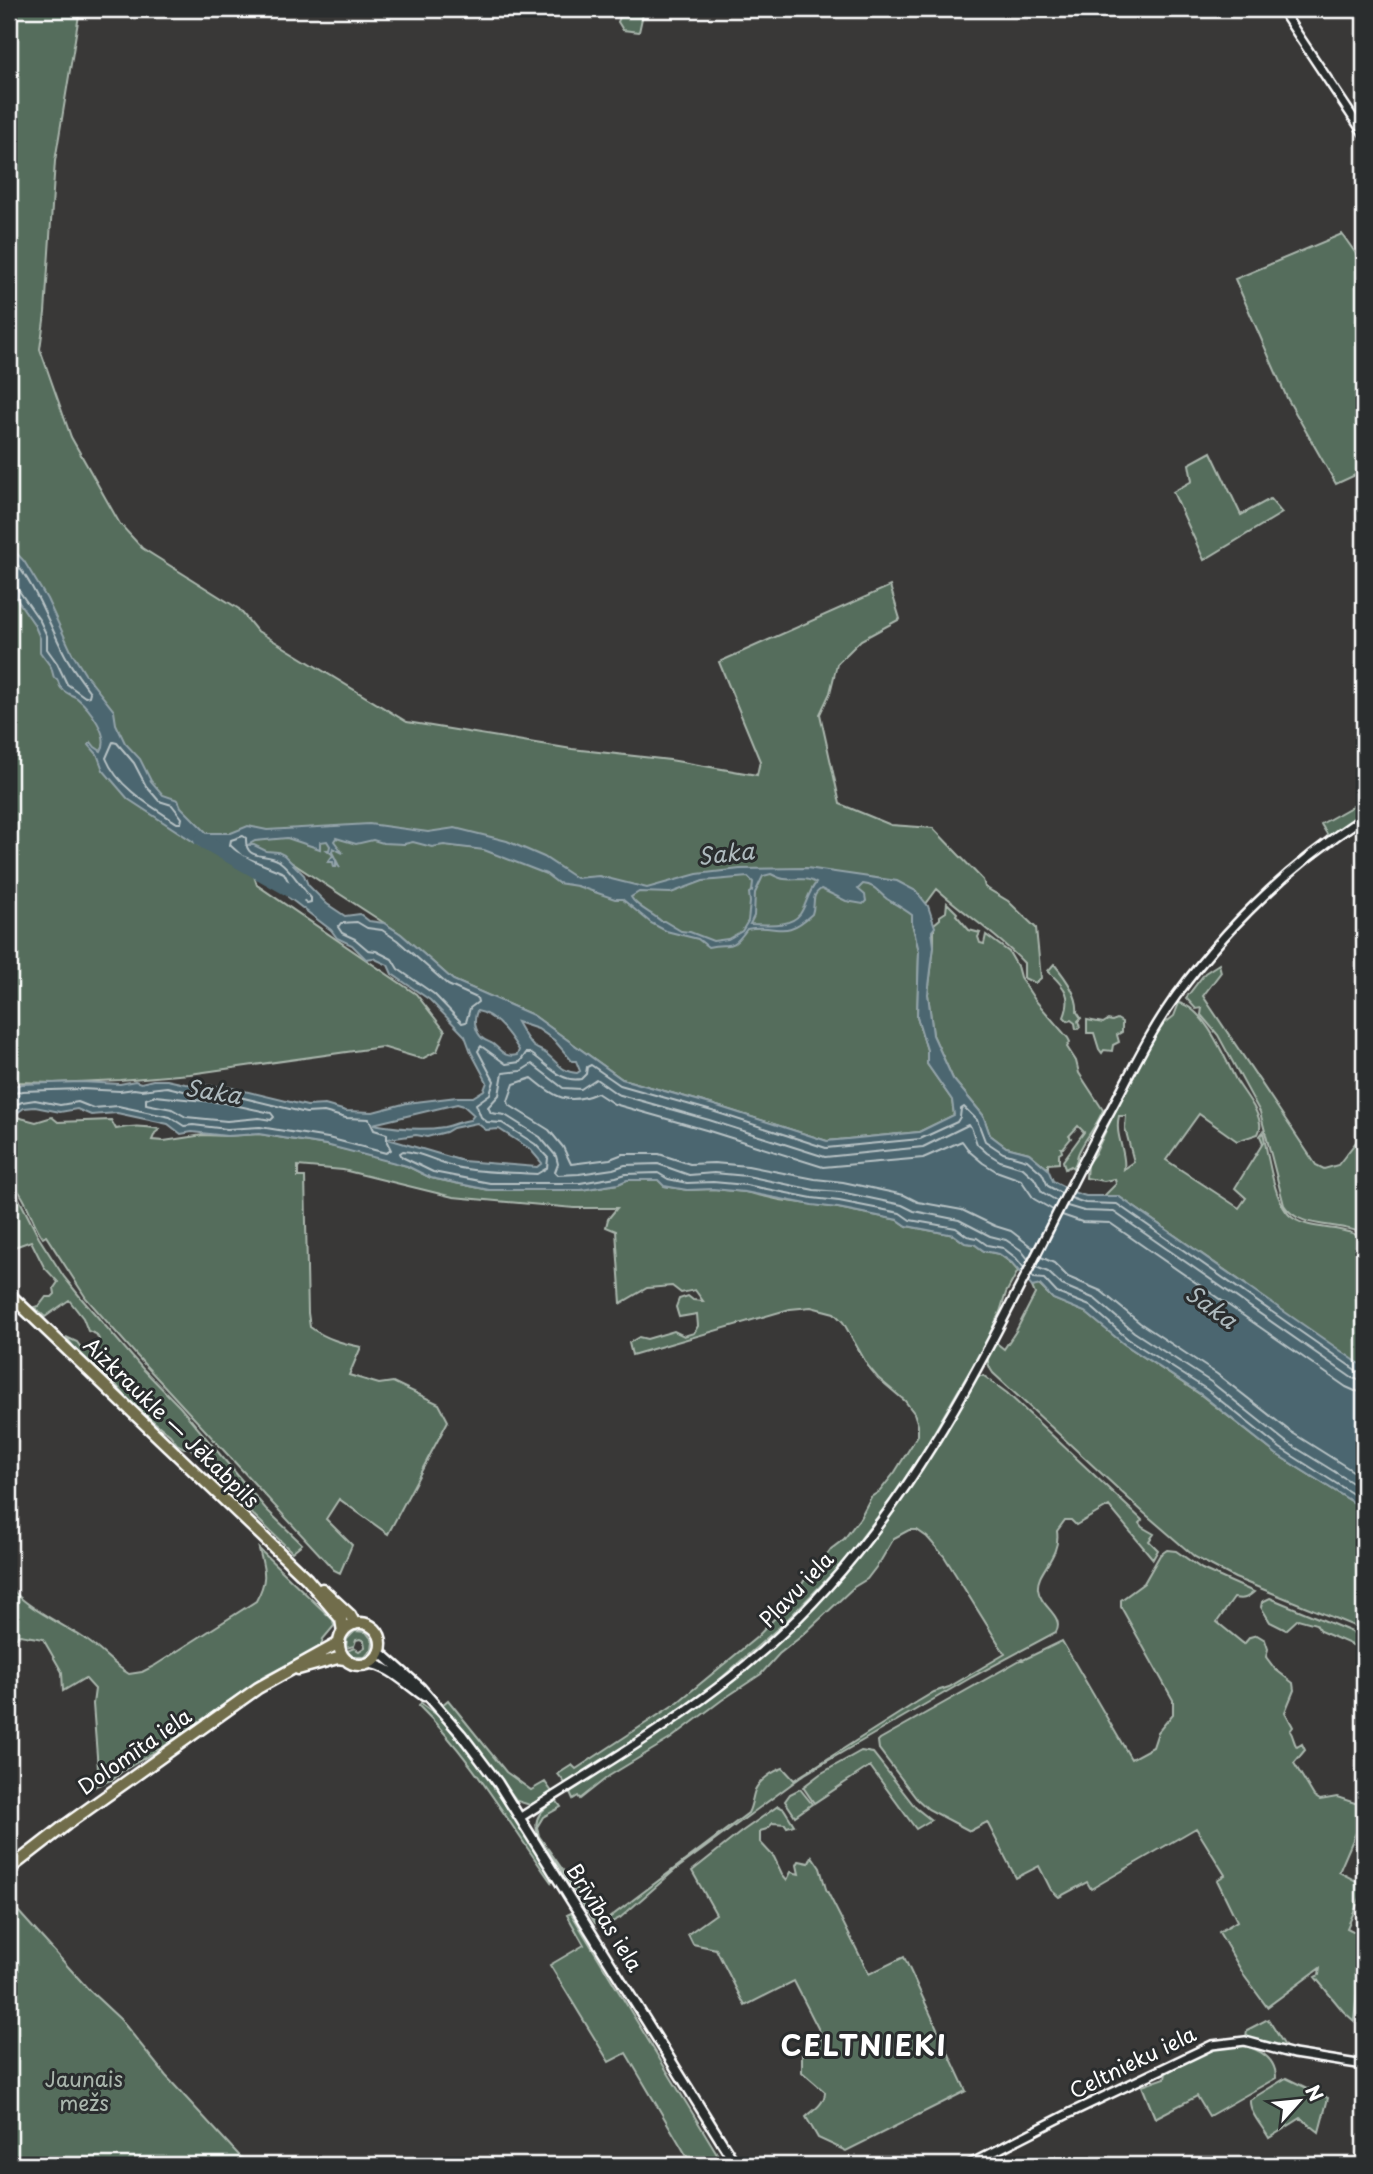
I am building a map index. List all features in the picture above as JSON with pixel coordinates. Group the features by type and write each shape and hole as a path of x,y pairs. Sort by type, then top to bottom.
{"main road":[{"name":"Aizkraukle — Jēkabpils","path":"9,1294 307,1579 341,1619 343,1632"},
{"name":"Aizkraukle — Jēkabpils","path":"307,1579 322,1588 350,1615 355,1624"},
{"path":"355,1624 364,1624 374,1629 380,1640 379,1651 373,1661 367,1664 356,1664 345,1659 342,1654 339,1643 343,1632 355,1624"},
{"name":"Dolomīta iela","path":"9,1869 67,1824 258,1688 339,1643"},
{"name":"Brīvības iela","path":"379,1651 414,1681 482,1761 521,1817 736,2165"},
{"name":"Dolomīta iela","path":"287,1671 338,1658 345,1659"},
{"name":"Brīvības iela","path":"367,1664 375,1664 396,1675 429,1700"}],"street":[{"path":"1280,9 1364,134"},
{"name":"Pļavu iela","path":"521,1817 674,1719 718,1687 754,1657 830,1583 869,1537 942,1430 1150,1037 1176,996 1217,944 1275,886 1330,839 1364,817"},
{"name":"Celtnieku iela","path":"968,2165 1212,2045 1245,2041 1294,2054 1364,2065"}],"green space":[{"path":"9,9 80,9 55,161 45,313 40,349 71,437 120,524 142,548 239,609 256,630 407,722 757,775 760,761 719,662 890,586 900,619 861,640 837,664 830,693 820,714 840,804 891,825 933,828 983,880 985,887 1008,901 1036,928 1041,978 1035,983 1024,978 1024,963 1014,953 937,889 912,923 919,951 917,1017 927,1050 927,1064 952,1100 954,1115 919,1132 827,1141 622,1079 533,1015 453,980 401,934 292,863 244,845 257,885 416,994 445,1031 437,1051 422,1059 382,1047 190,1074 120,1080 54,1083 19,1082 9,1077"},
{"path":"623,9 644,9 639,32 623,30 618,22"},
{"path":"1342,234 1364,265 1364,471 1336,484 1287,398 1235,279"},
{"path":"1211,452 1241,515 1270,499 1282,513 1204,560 1173,492 1192,481 1189,464"},
{"path":"1364,800 1364,817 1330,839 1321,824"},
{"path":"947,903 969,930 980,933 980,943 984,944 986,935 1009,952 1020,977 1035,1000 1068,1038 1070,1042 1067,1047 1076,1061 1079,1073 1103,1110 1073,1168 1071,1166 1065,1169 1063,1161 1084,1132 1078,1126 1061,1148 1059,1163 1048,1164 1048,1169 1029,1153 1006,1147 990,1135 983,1115 953,1079 933,1035 928,994 934,924 946,912"},
{"path":"1054,964 1074,993 1077,1012 1081,1018 1078,1021 1078,1029 1075,1023 1064,1017 1068,1002 1065,991 1048,971"},
{"path":"1219,964 1221,972 1203,996 1316,1165 1324,1169 1338,1165 1364,1132 1364,1234 1300,1219 1284,1205 1260,1112 1218,1035 1201,1015 1202,1008 1196,1009 1186,998 1205,973"},
{"path":"1179,1003 1197,1014 1206,1024 1253,1106 1260,1128 1258,1134 1237,1141 1199,1114 1166,1160 1239,1208 1246,1198 1235,1188 1263,1143 1260,1136 1263,1132 1276,1191 1286,1212 1302,1223 1347,1232 1364,1241 1364,1420 1245,1284 1118,1196 1104,1196 1116,1184 1115,1179 1104,1181 1086,1178 1087,1164 1096,1152 1154,1037 1174,1016","holes":["1119,1116 1126,1116 1125,1128 1134,1162 1124,1169 1118,1123"]},
{"path":"1117,1019 1122,1022 1122,1032 1117,1035 1119,1042 1113,1045 1112,1051 1104,1050 1102,1053 1094,1033 1087,1033 1087,1020 1103,1023"},
{"path":"9,1115 36,1122 52,1117 58,1122 111,1120 116,1129 138,1126 160,1129 152,1140 164,1141 203,1135 259,1134 369,1155 407,1166 431,1178 489,1190 581,1190 627,1180 658,1180 665,1186 687,1190 745,1192 898,1220 907,1226 954,1235 965,1243 999,1254 1018,1271 983,1348 922,1453 840,1566 783,1624 710,1688 565,1783 558,1774 572,1765 576,1769 678,1702 757,1637 792,1600 809,1573 844,1539 860,1518 871,1497 880,1491 895,1472 918,1435 914,1413 868,1366 843,1322 834,1313 811,1307 790,1309 632,1355 629,1343 639,1337 647,1339 674,1331 684,1336 694,1333 698,1326 697,1314 679,1317 676,1307 679,1299 688,1296 693,1300 703,1301 695,1290 681,1293 672,1286 647,1288 621,1303 616,1231 606,1227 608,1219 617,1208 574,1208 453,1197 343,1170 298,1166 298,1177 305,1177 310,1327 334,1340 361,1347 349,1375 379,1384 393,1382 439,1404 448,1421 388,1534 339,1499 326,1519 352,1545 340,1573 334,1570 86,1298 46,1236 43,1238 21,1195 10,1182"},
{"path":"9,1188 16,1193 39,1238 81,1298 180,1407 266,1509 302,1544 292,1552 213,1476 211,1465 200,1459 189,1447 184,1448 177,1444 77,1351 66,1337 77,1342 82,1349 97,1343 99,1339 96,1334 88,1331 83,1318 69,1300 45,1317 34,1307 39,1306 46,1297 55,1294 54,1288 58,1282 44,1267 31,1241 9,1249"},
{"path":"1039,1285 1053,1299 1085,1312 1124,1344 1201,1395 1276,1454 1364,1509 1364,1630 1235,1578 1195,1557 993,1373 988,1361 990,1350 995,1342 1004,1349 1035,1294 1032,1287"},
{"path":"984,1376 1007,1393 1142,1520 1139,1523 1142,1527 1154,1534 1149,1541 1158,1550 1153,1559 1109,1506 1076,1525 1071,1520 1065,1520 1057,1531 1055,1549 1038,1582 1040,1595 1057,1621 1056,1632 972,1677 805,1774 675,1870 620,1918 604,1926 595,1923 538,1835 536,1829 540,1814 556,1800 561,1807 543,1817 537,1827 539,1836 601,1924 748,1813 755,1790 771,1774 783,1768 794,1780 917,1702 949,1687 1005,1654 944,1556 927,1537 917,1530 909,1530 894,1538 867,1579 854,1587 779,1654 761,1674 670,1739 609,1776 580,1799 578,1796 573,1799 570,1792 719,1691 855,1560 920,1471 973,1380"},
{"path":"259,1549 333,1620 334,1626 323,1639 320,1648 263,1677 114,1779 93,1787 98,1769 93,1704 95,1689 85,1678 63,1691 62,1672 43,1639 20,1635 9,1641 9,1583 20,1598 88,1641 129,1674 154,1666 256,1601 264,1575"},
{"path":"1167,1550 1176,1551 1202,1569 1254,1592 1245,1598 1234,1598 1217,1622 1244,1644 1250,1637 1257,1635 1265,1640 1268,1649 1266,1657 1275,1669 1293,1683 1294,1690 1285,1712 1293,1727 1290,1731 1297,1747 1302,1744 1305,1750 1294,1763 1314,1796 1320,1800 1337,1797 1364,1806 1364,1814 1339,1872 1364,1885 1347,1928 1363,1936 1354,2021 1315,1977 1319,1975 1320,1968 1267,2007 1245,1977 1219,1932 1237,1921 1217,1880 1225,1875 1196,1828 1091,1889 1087,1882 1059,1897 1051,1890 1039,1866 1016,1878 987,1822 970,1831 928,1809 916,1798 879,1749 880,1739 1022,1659 1062,1641 1131,1759 1153,1747 1158,1732 1173,1714 1173,1700 1121,1607 1121,1600 1144,1583 1160,1555"},
{"path":"1270,1598 1364,1637 1364,1650 1320,1631 1316,1624 1298,1619 1286,1630 1270,1622 1261,1607 1262,1602"},
{"path":"355,1631 366,1632 373,1641 372,1649 365,1657 353,1657 347,1651 354,1648 359,1651 365,1647 364,1641 360,1639 356,1640 354,1646 346,1648 347,1639"},
{"path":"448,1700 506,1772 531,1790 545,1782 552,1792 530,1805 517,1801 442,1705"},
{"path":"421,1703 447,1726 485,1774 551,1874 551,1882 473,1769 419,1706"},
{"path":"861,1751 873,1753 916,1808 931,1820 916,1829 870,1766 814,1803 803,1787"},
{"path":"800,1789 812,1804 795,1816 785,1801 790,1794"},
{"path":"778,1806 784,1809 794,1825 787,1827 785,1824 773,1823 760,1831 760,1842 774,1857 787,1880 791,1872 799,1874 799,1861 809,1863 812,1856 869,1974 904,1957 966,2091 846,2151 818,2138 806,2117 821,2103 825,2092 802,2072 802,2054 823,2038 794,1981 745,2006 716,1949 693,1944 688,1934 716,1914 692,1871"},
{"name":"Jaunais mežs","path":"9,1901 89,1990 121,2020 166,2076 248,2165 9,2165"},
{"path":"571,1913 724,2165 692,2165 626,2053 609,2062 550,1965 584,1945 567,1915"},
{"path":"1268,2019 1285,2046 1246,2037 1247,2030"},
{"path":"1230,2045 1246,2046 1267,2057 1275,2070 1276,2078 1209,2116 1197,2096 1155,2118 1142,2086 1165,2078 1166,2073 1186,2060"},
{"path":"1286,2078 1328,2098 1319,2132 1301,2118 1269,2138 1257,2120 1250,2100"}],"water":[{"path":"9,545 24,561 47,599 72,653 114,711 116,724 125,743 140,759 151,781 163,795 178,800 181,807 207,833 231,833 248,826 267,830 369,824 428,832 455,828 507,841 544,857 576,878 599,876 647,888 697,874 740,869 807,868 897,881 916,891 928,906 935,927 932,931 934,946 928,994 933,1035 953,1079 983,1115 990,1135 1006,1147 1029,1153 1048,1169 1053,1181 1076,1193 1086,1196 1118,1196 1364,1367 1364,1509 1276,1454 1202,1395 1124,1344 1085,1312 1053,1299 1040,1285 1032,1287 1012,1263 999,1254 965,1243 954,1235 838,1208 745,1192 687,1190 664,1186 658,1180 627,1180 581,1190 489,1190 431,1178 407,1166 326,1145 259,1134 181,1134 168,1124 117,1113 91,1115 77,1109 60,1112 35,1107 24,1108 17,1113 9,1111 9,1083 14,1086 81,1082 120,1084 167,1080 228,1087 307,1106 325,1105 346,1111 373,1112 407,1103 473,1097 484,1090 487,1082 465,1036 430,1000 392,974 388,965 373,958 366,959 352,945 337,938 331,930 288,897 278,878 237,862 230,853 200,846 128,799 103,770 97,754 89,745 91,742 101,751 103,745 101,730 93,715 77,698 63,690 54,678 51,667 40,652 40,638 34,624 9,588","holes":["287,838 320,849 320,842 327,841 330,846 327,850 333,855 328,862 333,862 334,867 336,863 340,868 332,852 333,848 343,853 334,841 336,838 356,844 373,840 484,850 546,874 558,883 622,899 651,923 666,931 698,939 708,947 733,944 747,929 794,927 812,914 814,897 821,889 846,901 863,904 866,901 865,895 858,889 863,884 871,886 912,915 919,951 917,1017 927,1050 927,1064 952,1100 954,1115 919,1132 827,1141 622,1079 533,1015 453,980 401,934 384,923 369,921 360,914 345,916 327,904 284,855 248,845 255,841","771,874 783,879 804,879 816,883 796,918 776,924 750,924 754,916 755,893 763,876","748,877 753,882 752,891 749,893 748,921 742,931 728,939 713,941 681,931 640,907 631,897 639,892 671,893 703,881","477,1011 496,1021 519,1050 517,1055 506,1055 482,1038 476,1029","517,1022 538,1029 554,1040 572,1061 576,1061 580,1071 572,1072 561,1067 533,1046","457,1104 464,1106 474,1115 470,1120 448,1126 408,1129 373,1124","477,1123 486,1130 499,1129 530,1149 542,1163 537,1167 463,1161 388,1139 416,1135 427,1137"]}],"waterway":[{"name":"Saka","path":"201,840 299,895"}],"district":[{"name":"CELTNIEKI","path":"864,2046"}]}
